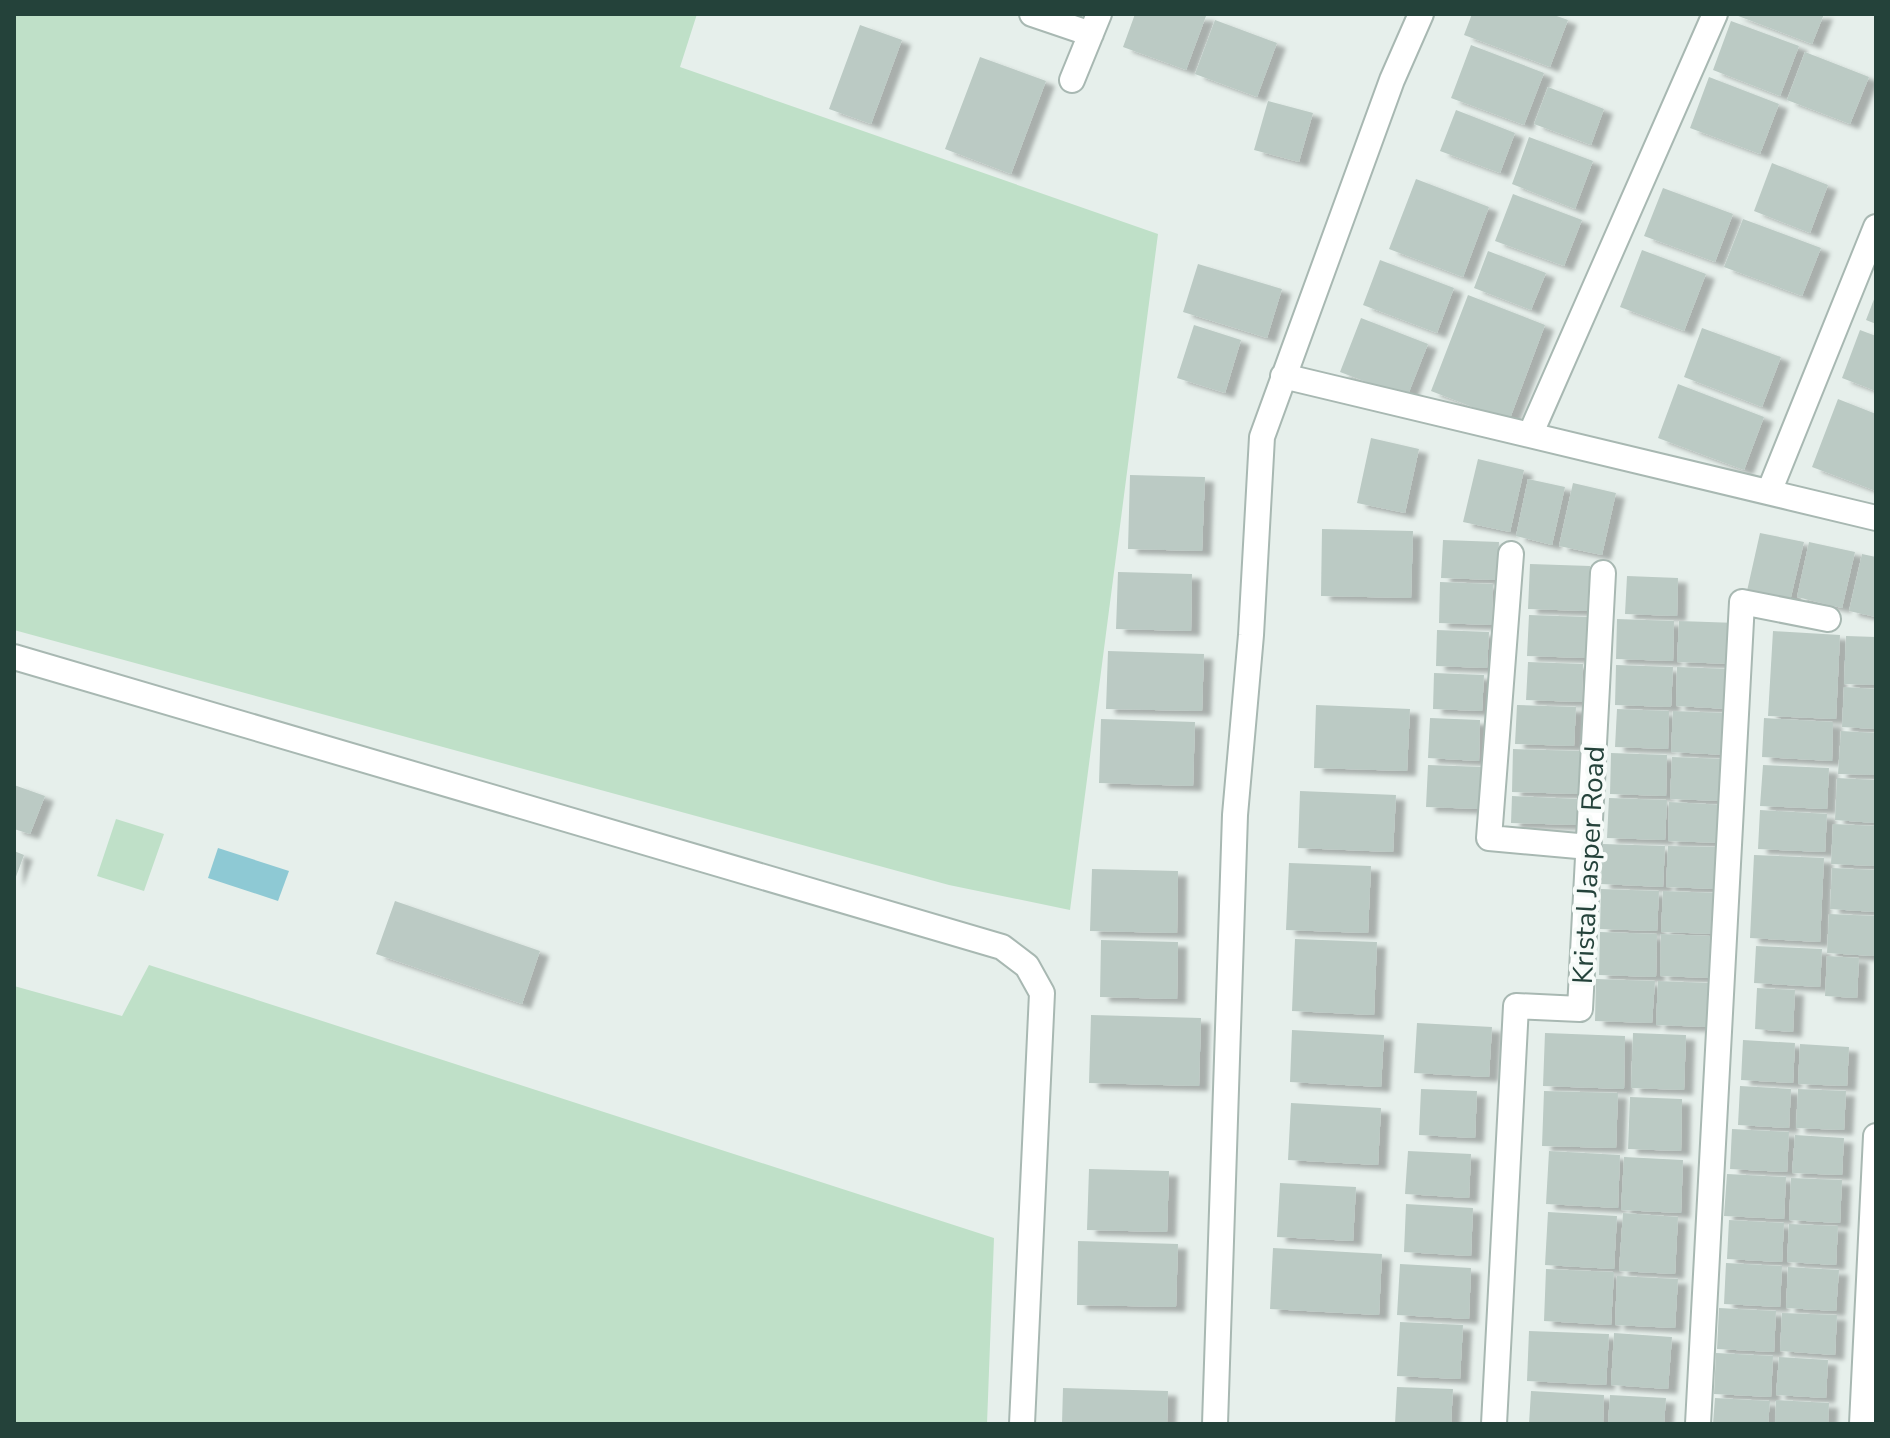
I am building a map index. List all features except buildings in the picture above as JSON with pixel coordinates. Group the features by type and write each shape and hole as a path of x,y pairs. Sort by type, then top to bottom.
{"street":[{"path":"1032,14 1095,24 1072,80"},
{"path":"1215,1424 1235,815 1251,635 1262,437 1392,80 1421,14"},
{"path":"1530,435 1715,14"},
{"path":"1769,492 1876,227"},
{"path":"1283,376 1876,518"},
{"path":"1511,554 1489,838 1589,847"},
{"name":"Kristal Jasper Road","path":"1494,1424 1516,1006 1580,1009 1603,573"},
{"path":"1698,1424 1742,602 1828,619"},
{"path":"14,657 1002,947 1027,966 1042,993 1022,1424"},
{"path":"1862,1424 1876,1136"}],"green space":[{"path":"14,14 697,14 680,67 1158,234 1070,910 949,885 14,630"},
{"path":"116,819 164,834 144,891 97,876"},
{"path":"149,965 994,1238 987,1424 14,1424 14,986 122,1016"}],"water":[{"path":"218,848 289,871 278,901 208,878"}]}
